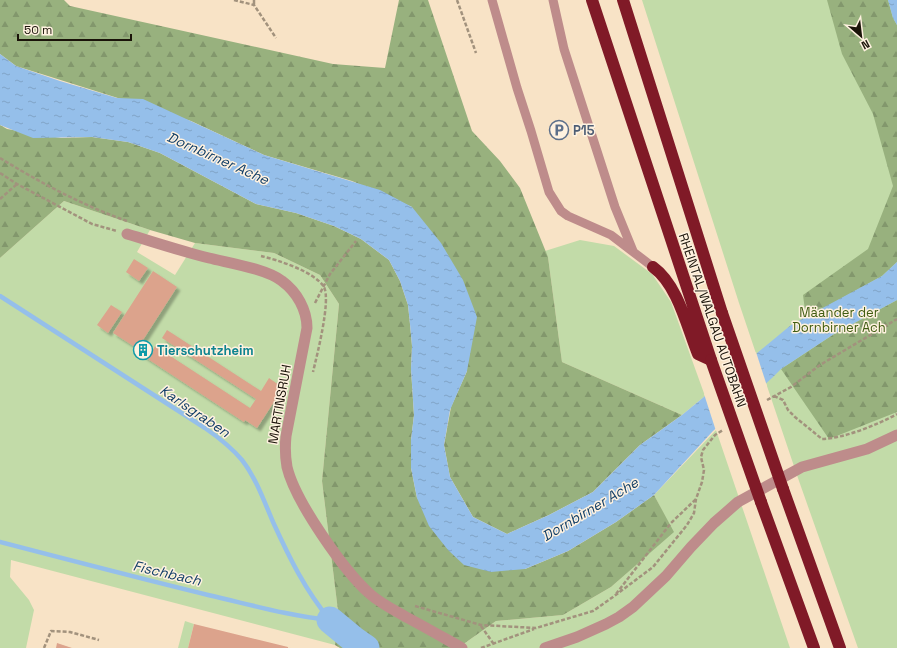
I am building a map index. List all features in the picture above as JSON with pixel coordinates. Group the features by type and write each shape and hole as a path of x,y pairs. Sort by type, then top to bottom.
{"highway":[{"name":"RHEINTAL/WALGAU AUTOBAHN","path":"592,0 711,360 814,648"},
{"name":"RHEINTAL/WALGAU AUTOBAHN","path":"623,0 722,313 840,648"},
{"path":"653,267 660,272 671,287 698,354 711,360"}],"street":[{"name":"MARTINSRUH","path":"127,234 207,258 270,274 283,281 295,294 304,308 307,318 307,328 286,436 285,452 287,467 299,496 327,541 352,575 370,594 394,610 462,648"},
{"path":"545,648 606,624 633,607 666,576 714,523 738,502 802,467 867,449 897,435"}],"lane":[{"path":"492,0 549,192 561,211 568,216 611,235 653,267"},
{"path":"553,0 567,56 615,207 633,251"}],"path":[{"path":"234,0 254,5"},
{"path":"254,0 254,5 276,38"},
{"path":"457,0 476,53"},
{"path":"0,172 17,184 92,224 127,234"},
{"path":"0,199 17,184"},
{"path":"307,318 330,274 356,241"},
{"path":"761,404 791,386 820,365 897,319"},
{"path":"774,395 783,400 788,410 822,439 846,435 887,420 897,414"},
{"path":"481,648 536,628 593,611 653,567 687,525 694,513 696,499 702,482 704,470 701,457 703,450 715,436 728,427"},
{"path":"613,597 671,523 696,499"},
{"path":"410,603 481,625 536,628"},
{"path":"481,625 493,643"},
{"path":"44,648 52,631 70,632 99,640"}],"green space":[{"path":"0,0 64,0 70,6 333,64 385,68 399,0 428,0 472,131 500,161 520,188 548,257 562,362 682,415 640,445 593,492 549,515 507,534 473,517 450,477 444,445 451,407 467,371 412,207 352,181 264,155 191,121 16,66 0,54"},
{"name":"Mäander der Dornbirner Ach","path":"642,0 897,0 897,648 858,648 799,481 739,303"},
{"path":"827,0 888,0 893,18 897,25 897,262 882,276 806,318 803,295 868,249 893,186 873,114 842,54"},
{"path":"0,125 7,129 61,138 92,137 128,142 160,153 256,204 296,213 334,226 361,239 389,260 400,281 408,305 412,346 411,369 414,415 411,440 411,468 417,498 525,569 568,551 616,522 654,495 674,532 611,587 563,615 496,621 458,648 340,648 335,645 339,619 322,481 339,304 320,275 274,253 195,243 150,230 64,201 0,258"},
{"path":"64,201 150,230 137,252 175,275 195,243 274,253 320,275 339,304 322,481 339,619 335,645 11,560 10,577 29,600 34,610 26,648 0,648 0,258"},
{"path":"580,240 614,246 652,274 671,302 705,396 682,415 562,362 548,257 545,251"},
{"path":"897,300 897,412 829,439 781,369 834,334"},
{"path":"716,430 790,648 458,648 496,621 563,615 611,587 673,532 654,495"},
{"path":"185,621 194,624 188,648 178,648"}],"water":[{"path":"888,0 897,0 897,25 893,18"},
{"name":"Dornbirner Ache","path":"0,54 16,66 60,81 117,98 143,99 264,155 380,190 412,207 441,243 463,280 477,317 467,371 450,410 444,445 450,477 473,517 507,534 549,515 593,492 640,445 682,415 791,325 882,276 897,262 897,300 834,334 781,369 713,431 654,495 616,522 568,551 525,569 491,572 464,565 448,550 429,526 417,498 411,468 411,440 414,415 411,369 412,346 408,305 400,281 389,260 361,239 334,226 296,213 256,204 160,153 128,142 92,137 33,138 0,125"}],"pier":[{"path":"756,352 767,386 716,431 704,394"}],"building":[{"path":"134,259 148,268 139,281 126,272"},
{"name":"Tierschutzheim","path":"153,271 177,287 141,343 153,350 155,346 250,408 256,399 162,338 167,330 261,391 269,378 283,388 257,428 245,420 244,422 134,350 135,347 113,333"},
{"path":"111,305 122,312 108,333 97,325"},
{"path":"194,624 288,647 288,648 188,648"},
{"path":"57,643 72,648 56,648"}],"waterway":[{"name":"Karlsgraben","path":"0,296 205,428 233,451 242,460 256,482 291,560 313,597 330,620"},
{"name":"Fischbach","path":"0,542 253,606 299,616 330,620"},
{"path":"330,620 366,648"}],"place":[{"name":"P15","path":"559,130"},
{"name":"Tierschutzheim","path":"143,350"}]}
